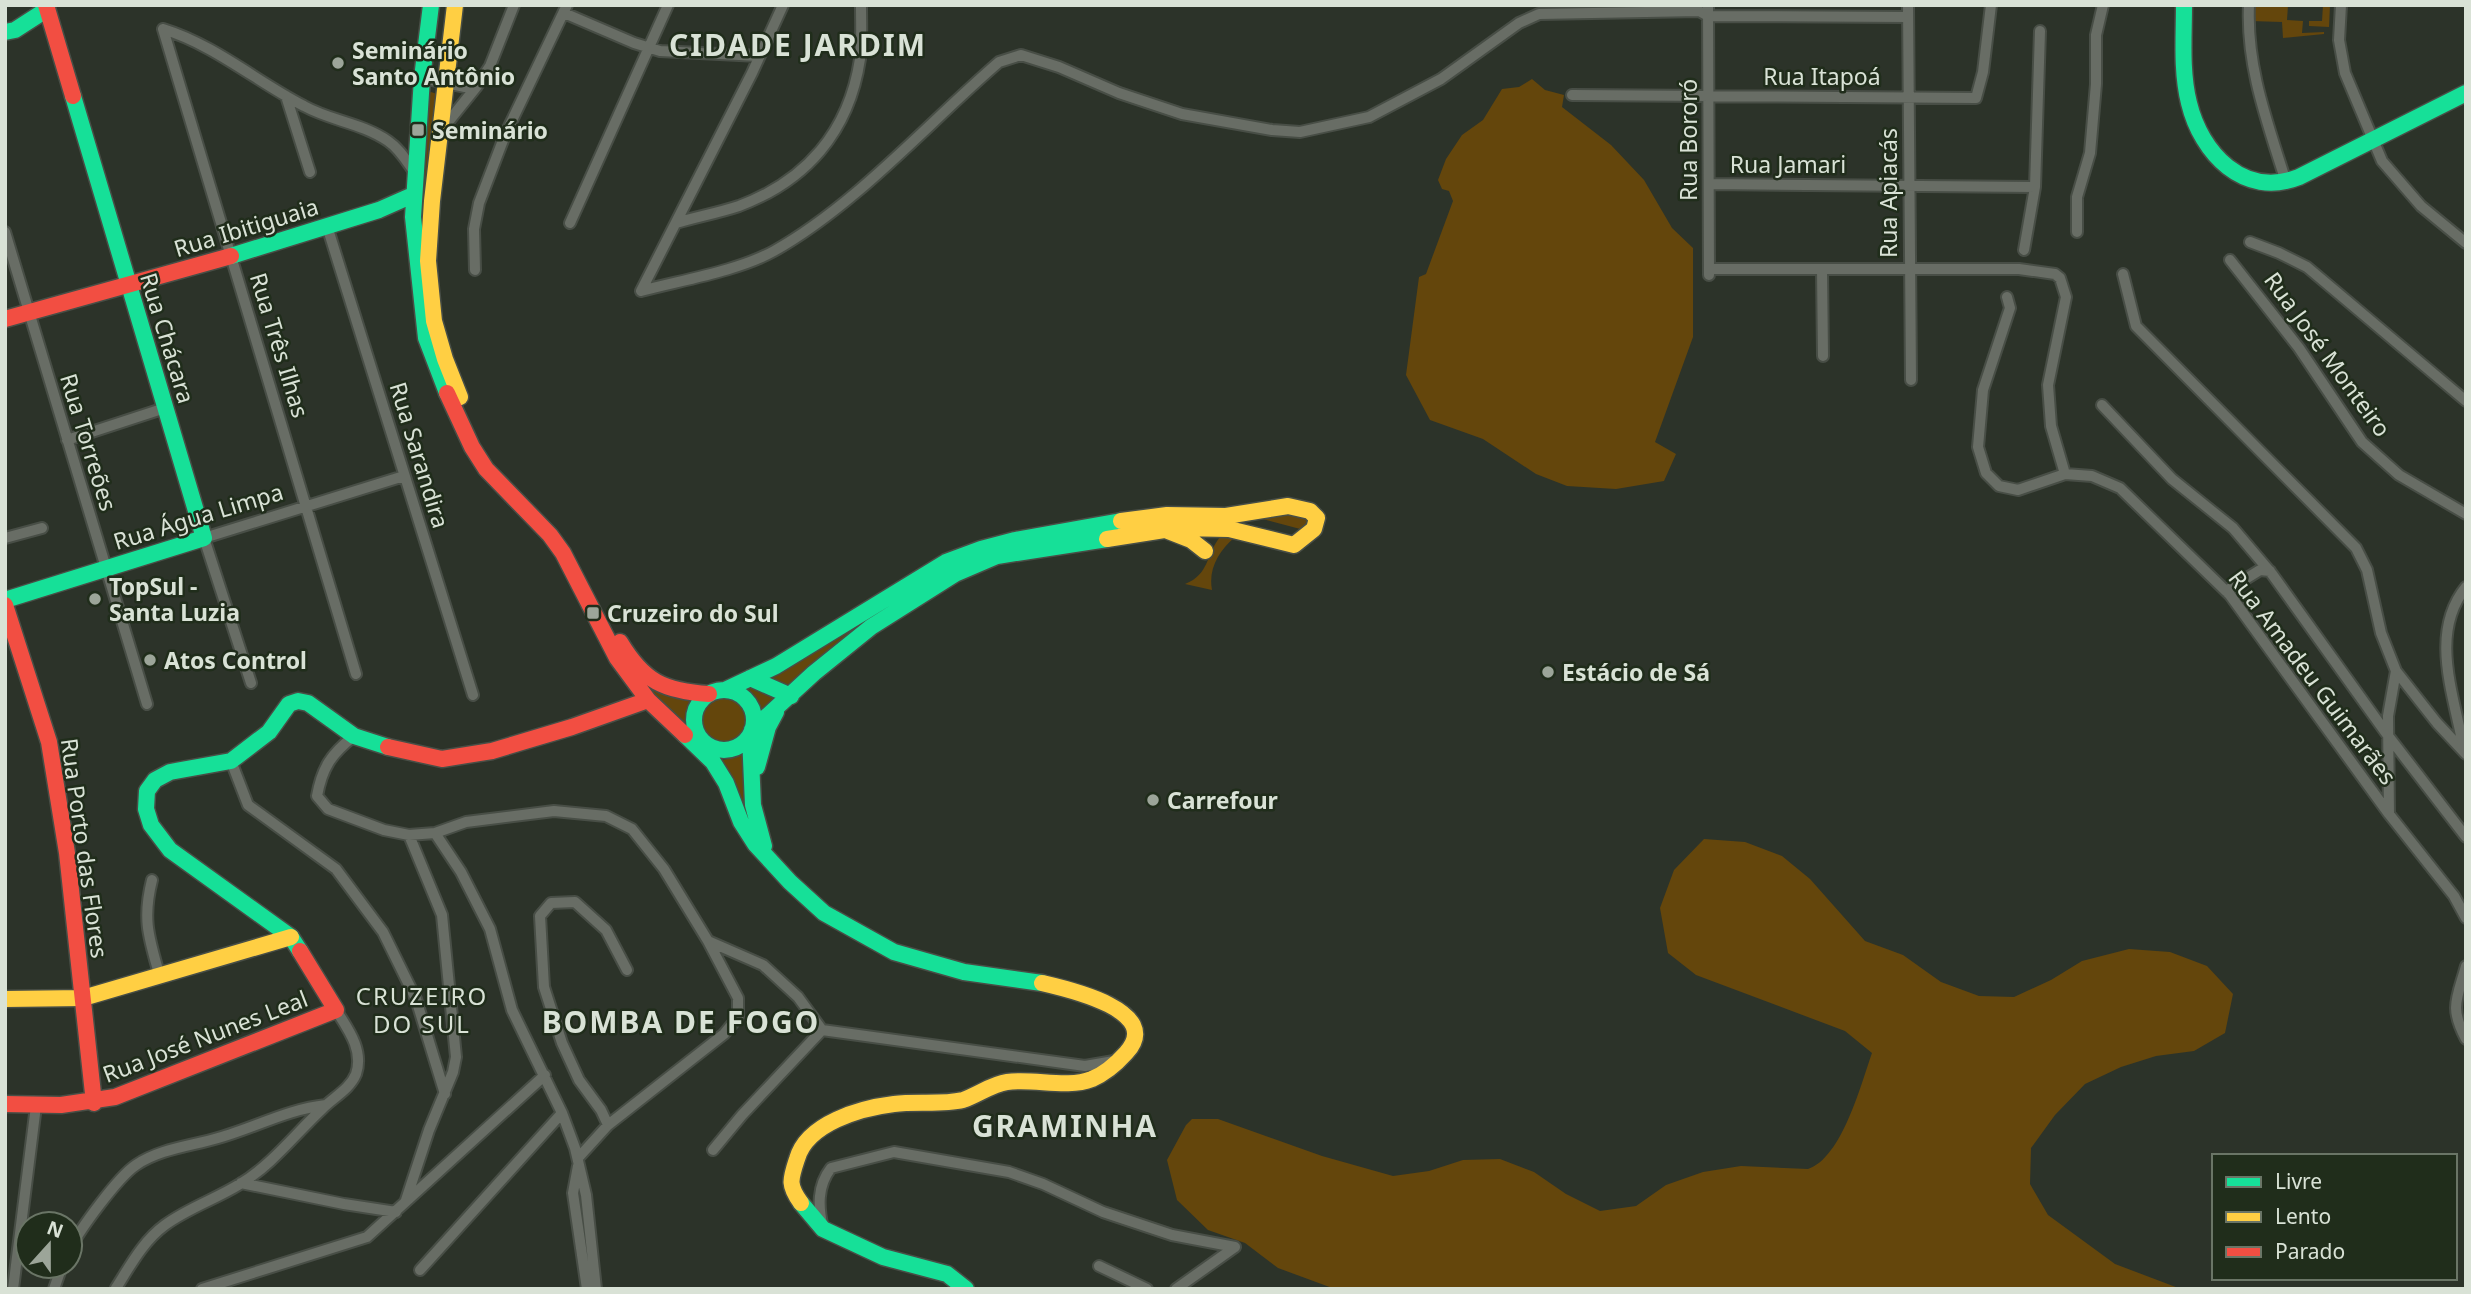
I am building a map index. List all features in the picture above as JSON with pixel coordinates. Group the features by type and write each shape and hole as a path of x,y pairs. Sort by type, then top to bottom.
{"street":[{"path":"431,5 413,195 426,338 440,377 472,447 486,469 525,507 563,553 617,658 648,700 697,740 713,762 726,783 741,822 755,844 790,882 824,913 894,952 964,972 1082,992 1114,1007 1132,1023 1135,1040 1120,1060 1094,1078 1077,1083 1028,1080 1004,1082 962,1100 892,1104 844,1115 817,1131 798,1154 791,1178 791,1189 823,1229 883,1257 947,1275 966,1289"},
{"path":"455,5 428,261 434,321 445,359 482,444 496,464 540,509 570,547 627,656 653,679 681,692 731,686"},
{"path":"440,133 490,66 514,5"},
{"path":"570,223 668,5"},
{"path":"783,5 641,291 745,264 772,252 806,231 875,176 999,62 1021,55 1182,114 1272,130 1300,132 1369,117 1441,79 1519,23 1539,14 1706,9 1908,11"},
{"path":"676,223 738,206 782,186 814,161 842,117 852,89 860,59 862,5"},
{"name":"Rua Itapoá","path":"1572,95 1976,98 1983,72 1991,5"},
{"path":"2077,232 2077,197 2090,153 2096,84 2096,35 2103,5"},
{"path":"2184,5 2188,101 2197,127 2209,147 2245,181 2268,184 2286,182 2466,93"},
{"path":"2249,5 2248,27 2256,86 2286,182"},
{"path":"2341,5 2339,40 2345,73 2382,161 2421,206 2466,243"},
{"path":"5,32 15,30 46,7"},
{"name":"Rua Chácara","path":"46,7 165,408 198,535 251,683"},
{"path":"475,270 474,229 479,203 505,135 566,9 660,51 759,56"},
{"name":"Rua Bororó","path":"1706,9 1709,272 1822,269"},
{"name":"Rua Apiacás","path":"1908,11 1911,380"},
{"name":"Rua Três Ilhas","path":"286,96 188,37 163,29 355,674"},
{"path":"2024,250 2035,187 2040,31"},
{"path":"422,78 465,87 477,86"},
{"path":"286,96 306,108 365,127 387,140 398,149 415,174"},
{"path":"286,96 310,172"},
{"name":"Rua Jamari","path":"1709,184 2035,187"},
{"name":"Rua Ibitiguaia","path":"5,319 231,256 379,210 413,195"},
{"name":"Rua Ibitiguaia","path":"379,210 402,211 413,217"},
{"name":"Rua Sarandira","path":"327,226 472,695"},
{"name":"Rua Torreões","path":"5,232 147,704"},
{"path":"2250,242 2307,267 2466,401"},
{"name":"Rua José Monteiro","path":"2230,260 2298,348 2362,442 2399,475 2466,514"},
{"path":"1823,356 1822,269 2020,269 2055,274 2060,278 2066,297 2048,385 2051,426 2065,474"},
{"path":"2123,274 2136,326 2356,548 2367,570 2381,633 2396,671 2437,723 2465,753"},
{"name":"Rua Amadeu Guimarães","path":"2007,297 2010,308 1983,390 1978,447 1986,473 1999,486 2018,490 2065,474 2092,476 2120,488 2226,591 2389,814 2454,896 2466,918"},
{"path":"2102,405 2172,479 2233,528 2270,571 2389,737 2466,837"},
{"path":"67,440 165,408"},
{"name":"Rua Água Limpa","path":"5,603 198,535 404,476"},
{"path":"697,740 694,717 701,700 776,666 839,630 946,562 976,549 1166,515 1221,522 1294,545 1307,536 1317,524 1314,513 1299,506 1282,506 1221,522 997,556 961,571 872,627 814,673 738,746 721,750 697,740"},
{"path":"5,538 42,528"},
{"path":"1152,532 1177,533 1205,551"},
{"path":"2226,591 2260,570 2270,571"},
{"path":"2465,753 2446,661 2445,641 2455,601 2466,587"},
{"name":"Rua Porto das Flores","path":"5,603 49,743 67,853 94,1102"},
{"path":"2389,814 2389,700 2396,671"},
{"path":"653,679 693,688 731,686 791,696"},
{"path":"731,686 752,712 751,788 759,834 772,860"},
{"path":"117,1289 131,1263 148,1241 164,1226 241,1183 271,1160 349,1086 356,1073 358,1059 355,1042 291,937 170,850 151,825 146,809 147,791 155,780 170,772 231,761 269,732 289,705 298,701 307,703 354,736 442,760 470,756 572,727 648,700"},
{"path":"751,788 768,727 779,707"},
{"path":"354,736 338,748 321,773 317,796 328,809 384,831 409,835 435,833 466,822 554,811 606,816 632,829 656,859 708,941 737,998 738,1017 724,1034 608,1125 578,1161 573,1194 587,1289"},
{"path":"231,761 236,781 248,806 336,869 383,932 416,999 445,1094"},
{"path":"435,833 461,872 491,929 512,1010 562,1113 586,1195 596,1289"},
{"path":"405,1203 429,1130 453,1072 456,1057 442,915 409,835"},
{"path":"152,880 146,902 146,919 160,977"},
{"path":"608,1125 601,1110 579,1080 562,1043 544,987 540,916 551,903 575,902 606,930 627,970"},
{"path":"5,999 83,998 291,937"},
{"path":"708,941 764,965 798,997 822,1030 1085,1066 1120,1060"},
{"path":"2466,966 2454,1008 2466,1039"},
{"name":"Rua José Nunes Leal","path":"5,1104 94,1102 115,1097 336,1010"},
{"path":"713,1150 822,1030"},
{"path":"202,1289 367,1237 545,1075"},
{"path":"13,1289 36,1105"},
{"path":"84,1225 133,1167 147,1158 221,1138 303,1108 326,1105"},
{"path":"420,1270 562,1113"},
{"path":"823,1229 820,1194 822,1181 831,1168 894,1152 944,1160 1009,1172 1043,1184 1102,1212 1172,1236 1236,1247 1176,1289"},
{"path":"241,1183 396,1212"},
{"path":"1099,1266 1147,1289"}],"shaded area":[{"path":"2250,5 2288,5 2287,20 2303,21 2302,33 2324,34 2283,38 2282,22 2250,21"},
{"path":"2323,5 2330,5 2329,27 2309,26 2309,21 2322,21"},
{"path":"1532,79 1545,90 1564,95 1562,107 1611,145 1644,180 1672,228 1693,248 1693,337 1655,442 1676,454 1664,481 1616,489 1567,486 1536,474 1483,439 1430,420 1406,375 1419,277 1426,274 1453,201 1449,191 1442,189 1438,180 1446,159 1462,135 1483,120 1502,89 1519,87"},
{"path":"428,94 437,94 427,174 424,265 419,212"},
{"path":"1303,511 1311,521 1304,530 1255,517 1269,513"},
{"path":"1220,537 1234,538 1213,568 1212,590 1185,584 1203,570"},
{"path":"876,612 877,614 820,658 789,688 767,678 808,656"},
{"path":"618,647 693,697 688,711 690,731 650,693"},
{"path":"746,686 780,698 762,717"},
{"path":"725,696 734,697 742,703 748,711 748,729 742,737 734,743 725,744 716,743 708,737 702,729 701,720 702,711 708,703 716,697"},
{"path":"744,754 750,822 720,761"},
{"path":"1704,839 1745,842 1782,856 1810,879 1865,941 1903,955 1941,982 1979,996 2014,997 2051,980 2082,961 2129,949 2170,952 2207,966 2233,994 2225,1033 2194,1051 2156,1056 2121,1067 2085,1084 2055,1115 2031,1148 2030,1184 2048,1215 2115,1264 2181,1289 1335,1289 1278,1268 1245,1243 1208,1230 1177,1200 1167,1160 1192,1119 1218,1119 1322,1156 1393,1176 1429,1171 1463,1160 1500,1159 1534,1172 1566,1194 1600,1211 1636,1206 1666,1185 1703,1172 1741,1166 1808,1169 1820,1162 1831,1151 1849,1118 1872,1053 1845,1031 1696,975 1668,953 1660,908 1674,870"}],"traffic: fast":[{"path":"431,5 422,78 413,217 426,338 447,393"},
{"path":"2184,5 2185,79 2195,121 2204,139 2228,167 2260,182 2279,182 2299,177 2466,93"},
{"path":"5,32 15,30 46,10"},
{"path":"5,600 204,538 73,96"},
{"path":"231,256 379,210 413,195"},
{"path":"725,690 776,666 946,562 1015,540 1121,521"},
{"path":"752,730 814,673 871,627 955,574 997,556 1107,539"},
{"path":"750,678 791,696"},
{"path":"724,690 745,699 754,720 745,741 724,750 703,741 694,720 703,699 724,690"},
{"path":"300,951 291,937 170,850 151,825 146,809 147,791 155,780 170,772 231,761 269,732 289,704 298,701 308,703 354,736 388,747"},
{"path":"757,767 768,727 776,712"},
{"path":"685,735 713,762 726,783 741,822 755,844 790,882 824,913 894,952 964,972 1042,983"},
{"path":"750,736 753,805 764,846"},
{"path":"801,1203 823,1229 883,1257 947,1274 966,1289"}],"traffic: slow":[{"path":"455,5 432,201 428,261 434,321 460,397"},
{"path":"1107,539 1177,528 1229,529 1294,545 1314,529 1317,518 1310,511 1288,506 1226,516 1167,515 1121,521"},
{"path":"1168,531 1191,540 1205,551"},
{"path":"5,999 83,998 291,937"},
{"path":"801,1203 792,1182 797,1159 812,1136 837,1120 881,1106 963,1100 1007,1082 1082,1082 1101,1074 1126,1053 1135,1038 1133,1025 1123,1014 1090,997 1042,983"}],"traffic: jam":[{"path":"46,5 73,96"},
{"path":"5,319 231,256"},
{"path":"447,393 472,447 486,469 550,535 563,553 617,658 648,700 685,735"},
{"path":"5,605 49,742 67,853 94,1103"},
{"path":"620,642 638,667 657,682 679,690 709,694"},
{"path":"388,747 442,759 492,751 648,700"},
{"path":"5,1104 61,1105 115,1097 336,1010 300,951"}],"place":[{"name":"Seminário Santo Antônio","path":"338,63"},
{"name":"Seminário","path":"418,130"},
{"name":"TopSul - Santa Luzia","path":"95,599"},
{"name":"Cruzeiro do Sul","path":"593,613"},
{"name":"Atos Control","path":"150,660"},
{"name":"Estácio de Sá","path":"1548,672"},
{"name":"Carrefour","path":"1153,800"}],"district":[{"name":"CIDADE JARDIM","path":"798,44"},
{"name":"CRUZEIRO DO SUL","path":"422,1009"},
{"name":"BOMBA DE FOGO","path":"681,1021"},
{"name":"GRAMINHA","path":"1065,1125"}]}
